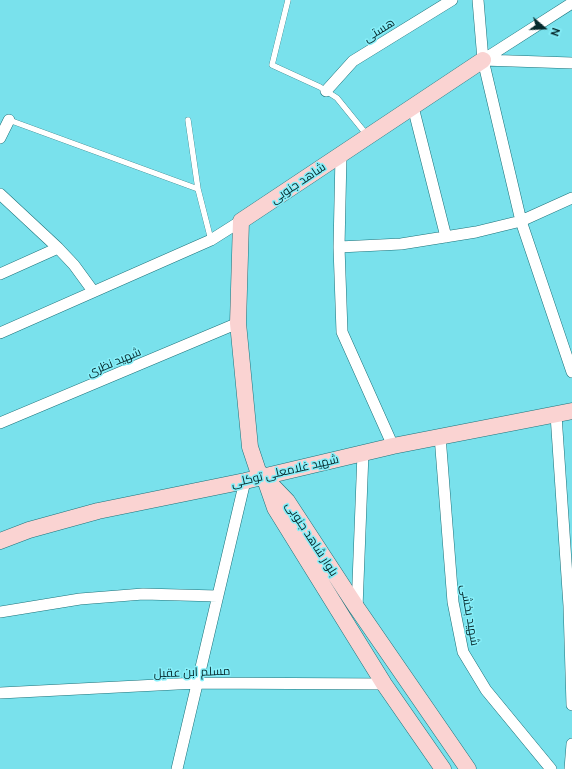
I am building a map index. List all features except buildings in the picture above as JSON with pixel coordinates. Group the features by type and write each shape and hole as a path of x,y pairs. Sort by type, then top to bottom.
{"street":[{"name":"هستی","path":"326,91 353,61 452,0"},
{"path":"478,0 483,60 521,221 572,372"},
{"name":"شاهد جنوبی","path":"241,221 483,60 572,3"},
{"path":"483,60 572,63"},
{"path":"413,107 446,237"},
{"path":"0,138 9,120"},
{"path":"341,154 339,247 342,332 393,446"},
{"path":"0,194 74,264 93,291"},
{"path":"339,247 402,244 476,232 521,221 572,198"},
{"path":"0,333 211,240 241,221"},
{"path":"241,221 238,324 250,447 258,471 264,477"},
{"path":"0,274 58,248"},
{"name":"شهید نظری","path":"0,423 238,324"},
{"name":"شهید غلامعلی توکلی","path":"0,542 29,530 98,511 264,477 440,436 572,411"},
{"path":"556,415 569,606 572,705"},
{"name":"شهید بخشی","path":"440,436 453,602 463,652 486,690 550,769"},
{"path":"357,608 363,453"},
{"name":"بلوار شاهد جنوبی","path":"264,477 287,500 357,608 468,769"},
{"name":"بلوار شاهد جنوبی","path":"264,477 275,508 437,767"},
{"path":"177,769 244,481"},
{"path":"0,612 80,599 143,594 217,596"},
{"name":"مسلم ابن عقیل","path":"0,693 197,683 384,684"},
{"path":"570,769 572,744"}],"lane":[{"path":"288,0 272,66 320,88 337,98 368,136"},
{"path":"9,120 198,189"},
{"path":"188,120 198,189 211,240"}]}
